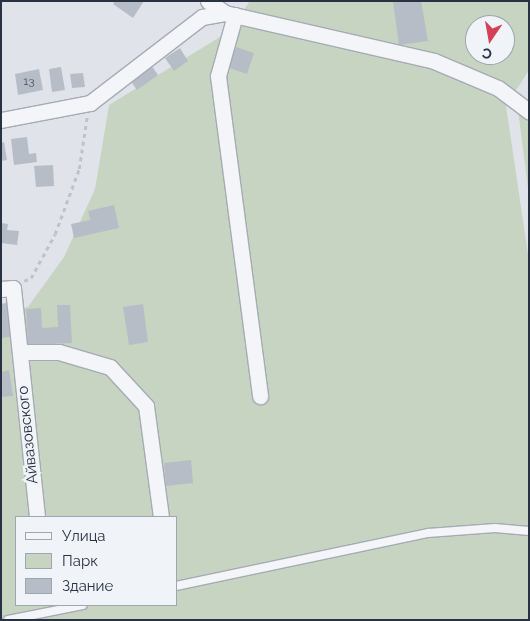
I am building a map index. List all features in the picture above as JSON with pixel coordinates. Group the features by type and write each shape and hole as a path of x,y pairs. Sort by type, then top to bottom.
{"street":[{"path":"208,1 231,10 434,61 498,88 529,111"},
{"path":"1,120 90,103 202,17 231,10"},
{"path":"231,10 219,84 241,238 260,396"},
{"name":"Айвазовского","path":"7,288 20,352 37,516"},
{"path":"20,352 59,352 110,367 146,406 161,516"}],"lane":[{"path":"178,586 428,533 495,528 529,531"},
{"path":"8,620 78,606"}],"path":[{"path":"7,288 30,278 56,234 79,169 90,103"}],"green space":[{"path":"250,1 529,1 529,70 506,106 529,261 529,620 1,620 1,311 28,307 64,257 95,189 109,105 228,32"},
{"path":"518,110 529,119 529,196"}],"building":[{"path":"115,1 144,1 133,18 113,4"},
{"path":"421,1 428,41 399,45 393,2"},
{"path":"236,47 254,53 247,74 229,68"},
{"path":"180,48 188,61 174,71 165,58"},
{"path":"151,65 158,75 137,90 130,80"},
{"path":"61,67 65,90 52,92 49,69"},
{"path":"39,69 43,90 18,95 15,74"},
{"path":"83,73 85,87 72,88 70,74"},
{"path":"27,137 29,154 36,153 37,162 14,165 11,139"},
{"path":"4,142 7,160 1,161 1,143"},
{"path":"53,165 54,186 36,187 34,166"},
{"path":"114,205 119,228 74,238 71,224 90,220 88,211"},
{"path":"1,223 8,224 7,230 19,231 17,245 1,243"},
{"path":"11,302 16,336 1,338 1,304"},
{"path":"143,304 148,342 129,345 123,307"},
{"path":"57,305 70,305 72,343 28,345 26,309 41,308 42,328 58,327"},
{"path":"9,370 13,396 1,397 1,372"},
{"path":"191,460 193,483 166,486 164,463"}]}
